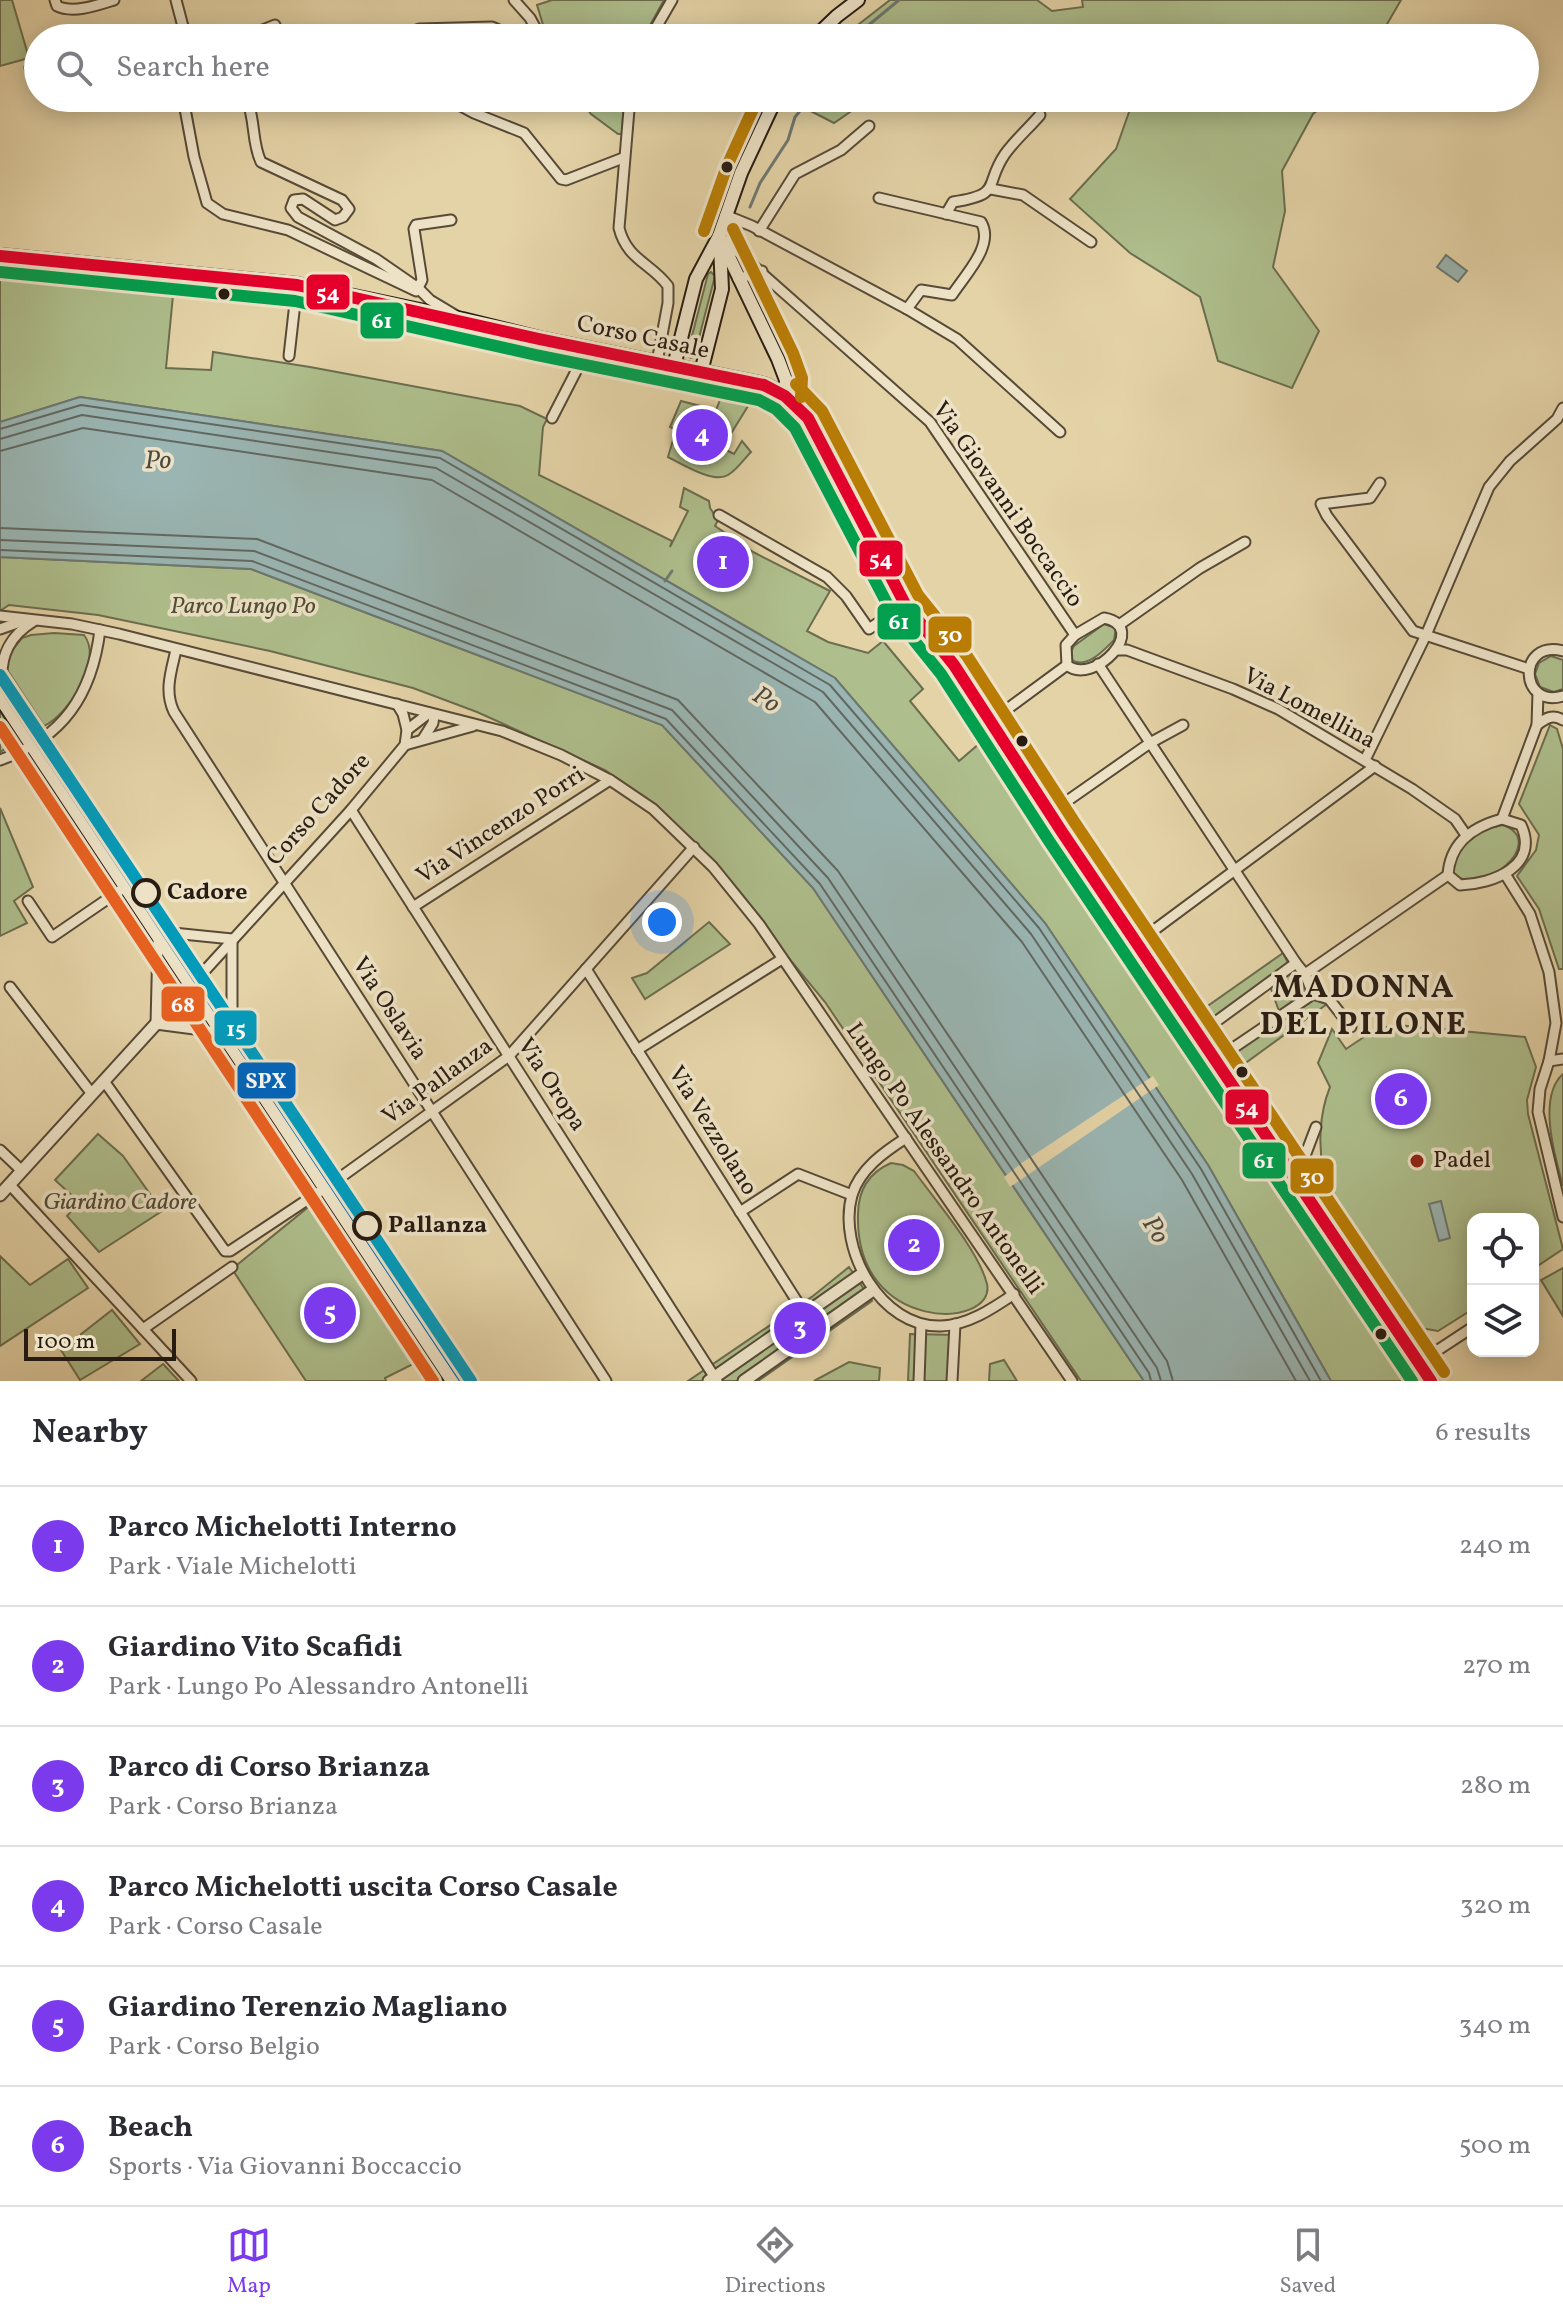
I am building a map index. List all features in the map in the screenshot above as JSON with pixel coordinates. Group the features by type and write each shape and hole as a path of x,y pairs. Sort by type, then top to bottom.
{"main road":[{"path":"830,24 858,0"},
{"path":"674,366 696,279 719,236 756,137 769,112"},
{"path":"719,236 778,359 786,380 785,396"},
{"path":"701,372 722,289 719,236"},
{"name":"Corso Casale","path":"0,256 297,285 764,385 785,396 808,418 905,604 954,665 1431,1381"},
{"path":"720,298 738,279"},
{"path":"1,681 36,744"},
{"path":"0,698 36,744 225,1026 329,1184 452,1381"},
{"path":"329,1184 466,1381"}],"street":[{"path":"55,0 57,6 63,9 95,6 114,0"},
{"path":"176,0 182,24"},
{"path":"514,0 533,24"},
{"path":"658,24 672,0"},
{"path":"186,112 201,191 207,203 223,214 288,230 413,291 419,290"},
{"path":"250,112 254,142 261,162 342,200 349,209 343,217 335,220 303,199 294,200 291,208 298,217 376,259 462,320"},
{"path":"477,112 524,133 561,179 566,180 623,158"},
{"path":"628,112 618,221 621,238 636,259 665,281 670,293 657,362"},
{"path":"991,189 1004,156 1040,115"},
{"path":"759,231 795,174 841,150 869,126"},
{"path":"946,214 953,202 974,198 991,189 1023,195 1091,242"},
{"path":"879,198 981,222 986,231 984,245 952,295 921,290 907,309"},
{"path":"725,215 907,309 957,339 1060,432"},
{"path":"419,290 422,280 414,229 416,225 451,220"},
{"name":"Via Giovanni Boccaccio","path":"719,236 930,422 1075,635"},
{"path":"738,279 762,271"},
{"path":"289,356 297,285"},
{"path":"552,418 588,348"},
{"path":"1365,760 1426,635 1489,487 1510,461 1557,419 1563,408"},
{"path":"1380,483 1370,498 1321,504 1396,611 1413,631 1529,669"},
{"path":"719,515 827,577 846,596 869,629 905,604"},
{"path":"1119,625 1200,568 1245,542"},
{"name":"Lungo Po Alessandro Antonelli","path":"0,616 100,630 502,731 561,755 610,780 653,809 694,847 736,894 1072,1381"},
{"path":"1104,618 1119,625 1123,634 1121,645 1098,664 1084,672 1074,671 1067,665 1066,645 1075,635 1104,618"},
{"path":"1,681 1,665 7,645 29,620"},
{"name":"Lungo Po Alessandro Antonelli","path":"0,629 29,620"},
{"path":"0,760 36,744 64,721 80,699 97,653 100,630"},
{"name":"Via Oslavia","path":"176,650 168,683 168,700 283,884 606,1381"},
{"name":"Via Lomellina","path":"1116,650 1127,650 1278,709 1375,766 1455,819 1466,835"},
{"path":"1537,721 1558,700 1538,693 1531,685 1529,669 1541,652 1563,650"},
{"path":"1098,664 1305,974 1313,994"},
{"path":"991,721 1067,665"},
{"path":"1502,819 1537,721 1538,693"},
{"name":"Corso Cadore","path":"397,704 407,730 405,745"},
{"path":"407,730 432,714 433,723 423,739"},
{"path":"1537,721 1556,716 1563,720"},
{"name":"Corso Cadore","path":"0,1195 351,810 405,745 476,725"},
{"path":"1050,813 1150,743 1183,725"},
{"path":"1138,942 1375,766"},
{"name":"Via Vincenzo Porri","path":"413,907 610,780"},
{"name":"Via Oropa","path":"351,810 713,1380"},
{"path":"1502,819 1521,825 1526,836 1526,849 1505,874 1481,884 1460,885 1448,875 1449,858 1466,835 1502,819"},
{"name":"Via Pallanza","path":"104,1081 225,1251 240,1245 329,1184 509,1056 694,847"},
{"path":"1505,874 1530,914 1549,972 1556,1023"},
{"path":"1305,974 1448,875"},
{"path":"28,901 52,937 130,883"},
{"path":"166,938 232,939 232,1019 225,1026 206,1031 156,1024 158,942 166,938"},
{"path":"637,1050 782,959"},
{"path":"1199,1034 1296,963"},
{"name":"Via Vezzolano","path":"586,969 805,1314"},
{"path":"10,987 92,1094"},
{"path":"1313,994 1329,999 1351,1027"},
{"path":"1217,1059 1313,994"},
{"path":"1563,1005 1540,1089 1538,1112 1563,1217"},
{"path":"1549,1061 1563,1059"},
{"path":"1293,1175 1305,1156 1316,1127"},
{"path":"906,1138 880,1154 864,1173 852,1195 852,1235 862,1274 873,1290 895,1310 921,1324 938,1326 978,1316 1014,1294"},
{"path":"0,1150 22,1171"},
{"path":"740,1212 798,1174 852,1195"},
{"path":"10,1185 191,1381"},
{"path":"143,1329 232,1267"},
{"path":"713,1380 862,1274"},
{"path":"744,1381 873,1290"},
{"path":"919,1381 921,1324"},
{"path":"952,1381 955,1324"},
{"path":"1414,1356 1438,1350 1467,1331"}],"green space":[{"path":"0,0 12,0 24,41 24,59 0,66"},
{"path":"552,0 664,0 651,24 543,24 537,5"},
{"path":"890,0 1037,0 1052,11 1083,7 1082,0 1401,0 1387,24 859,24"},
{"path":"590,112 623,112 622,134 618,134"},
{"path":"813,112 850,112 834,123"},
{"path":"1129,112 1315,112 1282,171 1285,211 1273,267 1319,331 1292,388 1218,361 1200,297 1130,253 1070,199 1116,149"},
{"path":"0,269 174,285 166,368 211,370 213,352 520,406 547,419 543,427 539,475 672,541 670,547 688,511 680,507 684,488 709,501 718,520 715,526 753,552 830,591 807,631 828,642 868,653 883,641 923,689 910,701 959,761 987,737 1414,1374 1400,1381 1331,1381 1208,1165 1045,923 835,678 442,451 80,397 0,422"},
{"path":"711,272 715,276 694,357 691,358 687,355"},
{"path":"724,390 753,398 722,448 734,454 742,441 751,452 731,473 715,477 668,457 676,430 670,427 681,401 716,410"},
{"name":"Parco Lungo Po","path":"0,557 251,569 662,725 813,888 1144,1381 1081,1381 825,1002 736,894 657,806 605,770 477,712 413,688 270,651 98,615 9,605 0,611"},
{"path":"1104,624 1116,628 1114,640 1090,660 1073,661 1070,653 1074,646"},
{"path":"54,633 84,635 90,658 72,699 44,726 6,668 8,655 22,638"},
{"path":"1551,656 1563,660 1563,689 1554,692 1540,687 1535,674 1539,663"},
{"path":"0,708 20,740 0,752"},
{"path":"1550,725 1557,729 1563,749 1563,969 1559,969 1539,909 1517,876 1536,850 1539,835 1519,804"},
{"path":"0,808 33,887 14,901 27,923 0,936"},
{"path":"1503,825 1515,833 1519,844 1515,855 1505,866 1478,880 1463,879 1451,872 1462,846 1484,830"},
{"path":"709,922 730,944 645,999 632,978 647,973"},
{"path":"1283,953 1288,963 1210,1020 1202,1010"},
{"path":"1289,972 1300,981 1303,995 1279,1011 1270,986"},
{"path":"1312,998 1327,1004 1240,1067 1231,1054"},
{"path":"1397,1025 1525,1037 1536,1067 1527,1100 1528,1114 1563,1249 1539,1265 1539,1213 1467,1213 1467,1313 1438,1331 1409,1326 1315,1185 1324,1176 1321,1131 1330,1087 1318,1063 1332,1029 1346,1049 1376,1029"},
{"path":"1563,1074 1563,1186 1549,1112 1555,1084"},
{"name":"Giardino Cadore","path":"98,1134 123,1156 162,1211 99,1252 67,1216 79,1202 55,1180"},
{"path":"891,1163 914,1171 975,1256 987,1284 984,1299 971,1309 950,1314 925,1311 900,1301 878,1283 863,1254 858,1206 862,1190 870,1177"},
{"path":"322,1196 427,1357 385,1378 386,1381 306,1381 232,1269"},
{"path":"0,1256 30,1285 68,1259 88,1288 0,1346"},
{"path":"849,1267 872,1301 758,1381 688,1381 813,1296"},
{"path":"1563,1268 1563,1316 1541,1280"},
{"path":"112,1310 140,1344 80,1380 61,1350"},
{"path":"910,1334 958,1335 955,1381 908,1381"},
{"path":"1004,1360 1017,1381 989,1381 990,1364"},
{"path":"849,1362 880,1368 879,1381 814,1381"},
{"path":"163,1364 179,1381 141,1381"}],"water":[{"path":"1446,255 1467,271 1458,282 1437,267"},
{"name":"Po","path":"80,397 442,451 835,678 1045,923 1208,1165 1331,1381 1144,1381 813,888 662,725 251,569 0,557 0,422"},
{"path":"1441,1201 1450,1238 1439,1241 1429,1204"}],"pier":[{"path":"1153,1076 1159,1085 1010,1187 1004,1177 1023,1162"}],"waterway":[{"path":"870,24 899,0"},
{"path":"750,207 760,183 788,140 799,112"},
{"path":"665,581 672,571"}],"transit line":[{"name":"30","path":"704,231 727,166 752,112"},
{"name":"30","path":"733,229 793,353 802,378 801,397"},
{"name":"54","path":"0,256 297,285 764,385 785,396 808,418 905,604 954,665 1062,832 1431,1381"},
{"name":"61","path":"0,272 295,301 536,355 759,400 776,409 795,428 892,613 941,674 1049,841 1412,1381"},
{"name":"30","path":"796,384 822,411 918,595 967,656 1075,823 1444,1372"},
{"name":"15","path":"0,675 471,1381"},
{"name":"SPX","path":"0,680 466,1381"},
{"name":"68","path":"0,727 433,1381"}],"place":[{"name":"Parco Michelotti uscita Corso Casale","path":"702,435"},
{"name":"Parco Michelotti Interno","path":"723,562"},
{"name":"Cadore","path":"146,893"},
{"name":"Beach","path":"1401,1099"},
{"name":"Padel","path":"1417,1161"},
{"name":"Pallanza","path":"367,1226"},
{"name":"Giardino Vito Scafidi","path":"914,1245"},
{"name":"Giardino Terenzio Magliano","path":"330,1313"},
{"name":"Parco di Corso Brianza","path":"800,1328"}],"district":[{"name":"MADONNA DEL PILONE","path":"1364,1008"}]}
